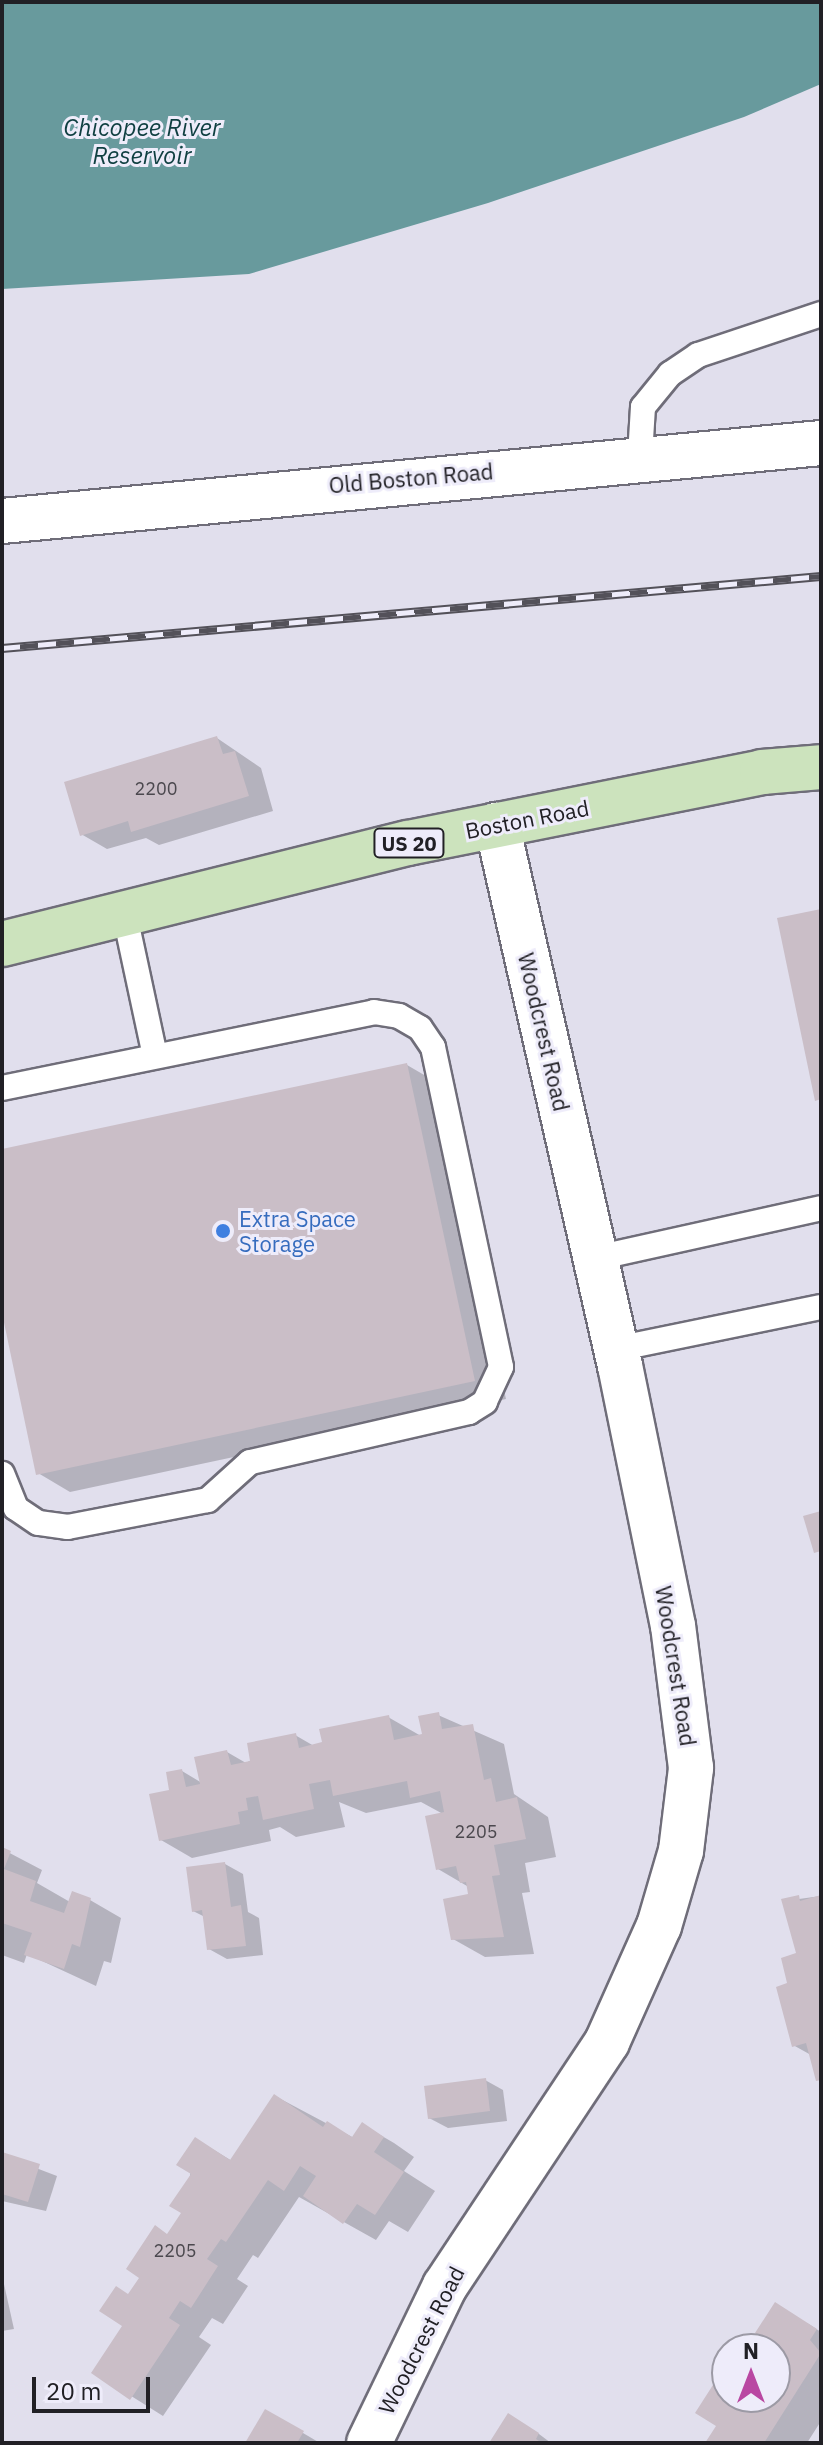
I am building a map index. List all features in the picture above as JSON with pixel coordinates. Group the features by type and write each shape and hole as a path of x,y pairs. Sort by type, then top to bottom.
{"main road":[{"name":"Boston Road","path":"2,944 125,916 408,843 762,772 821,767"}],"street":[{"name":"Old Boston Road","path":"2,521 640,456 821,443"},
{"name":"Woodcrest Road","path":"369,2443 445,2286 607,2042 659,1926 681,1851 691,1768 688,1720 616,1349 497,825"}],"lane":[{"path":"640,456 643,407 670,374 698,355 821,314"},
{"path":"125,916 155,1056"},
{"path":"2,1088 374,1012 399,1016 420,1028 433,1047 501,1367 497,1385 469,1412 250,1462 208,1500 68,1527 38,1523 16,1508 2,1474"},
{"path":"596,1258 821,1208"},
{"path":"616,1349 821,1307"}],"water":[{"name":"Chicopee River Reservoir","path":"2,2 821,2 821,84 744,117 488,203 249,274 2,289"}],"building":[{"path":"217,736 223,754 235,751 249,796 131,832 128,821 80,836 64,782"},
{"path":"821,909 821,1099 815,1101 777,918"},
{"name":"Extra Space Storage","path":"407,1063 475,1381 36,1475 2,1313 2,1149"},
{"path":"821,1511 821,1551 814,1553 803,1516"},
{"path":"439,1712 442,1729 473,1724 484,1780 491,1778 496,1802 517,1797 526,1839 494,1845 500,1875 492,1876 504,1937 451,1940 443,1899 468,1894 466,1882 460,1883 456,1866 436,1870 425,1816 444,1812 440,1791 410,1798 407,1781 333,1796 330,1780 309,1784 314,1809 263,1820 258,1796 246,1798 248,1810 238,1812 240,1824 159,1841 149,1794 169,1790 166,1772 182,1769 186,1787 200,1784 194,1757 227,1750 231,1765 250,1761 247,1743 296,1733 299,1748 322,1742 319,1729 389,1715 394,1740 422,1734 418,1716"},
{"path":"2,1847 11,1851 4,1869 36,1881 30,1901 64,1913 72,1891 91,1898 80,1947 72,1944 64,1969 24,1955 32,1933 2,1923"},
{"path":"225,1862 231,1907 241,1905 246,1946 207,1950 202,1910 192,1912 186,1867"},
{"path":"799,1895 800,1901 821,1895 821,2080 816,2081 806,2043 792,2047 776,1987 787,1983 781,1958 796,1953 781,1899"},
{"path":"486,2078 490,2111 428,2119 424,2086"},
{"path":"274,2094 323,2127 327,2121 352,2137 362,2122 384,2137 374,2152 404,2172 375,2215 357,2204 343,2224 303,2196 316,2176 300,2166 284,2191 268,2180 226,2242 221,2239 207,2259 218,2266 191,2308 180,2301 169,2318 180,2325 130,2400 91,2373 122,2326 99,2311 116,2286 128,2294 139,2278 126,2269 155,2225 167,2234 181,2213 169,2206 191,2174 176,2165 195,2137 230,2160"},
{"path":"2,2152 40,2164 28,2202 2,2194"},
{"path":"775,2302 817,2329 810,2340 821,2353 791,2400 791,2333 755,2333"},
{"path":"711,2388 711,2413 783,2413 764,2443 705,2443 716,2426 695,2413"},
{"path":"265,2409 304,2431 297,2443 245,2443"},
{"path":"508,2413 539,2433 536,2439 542,2443 489,2443"}],"railway":[{"path":"2,648 821,576"}],"place":[{"name":"Extra Space Storage","path":"223,1231"}]}
